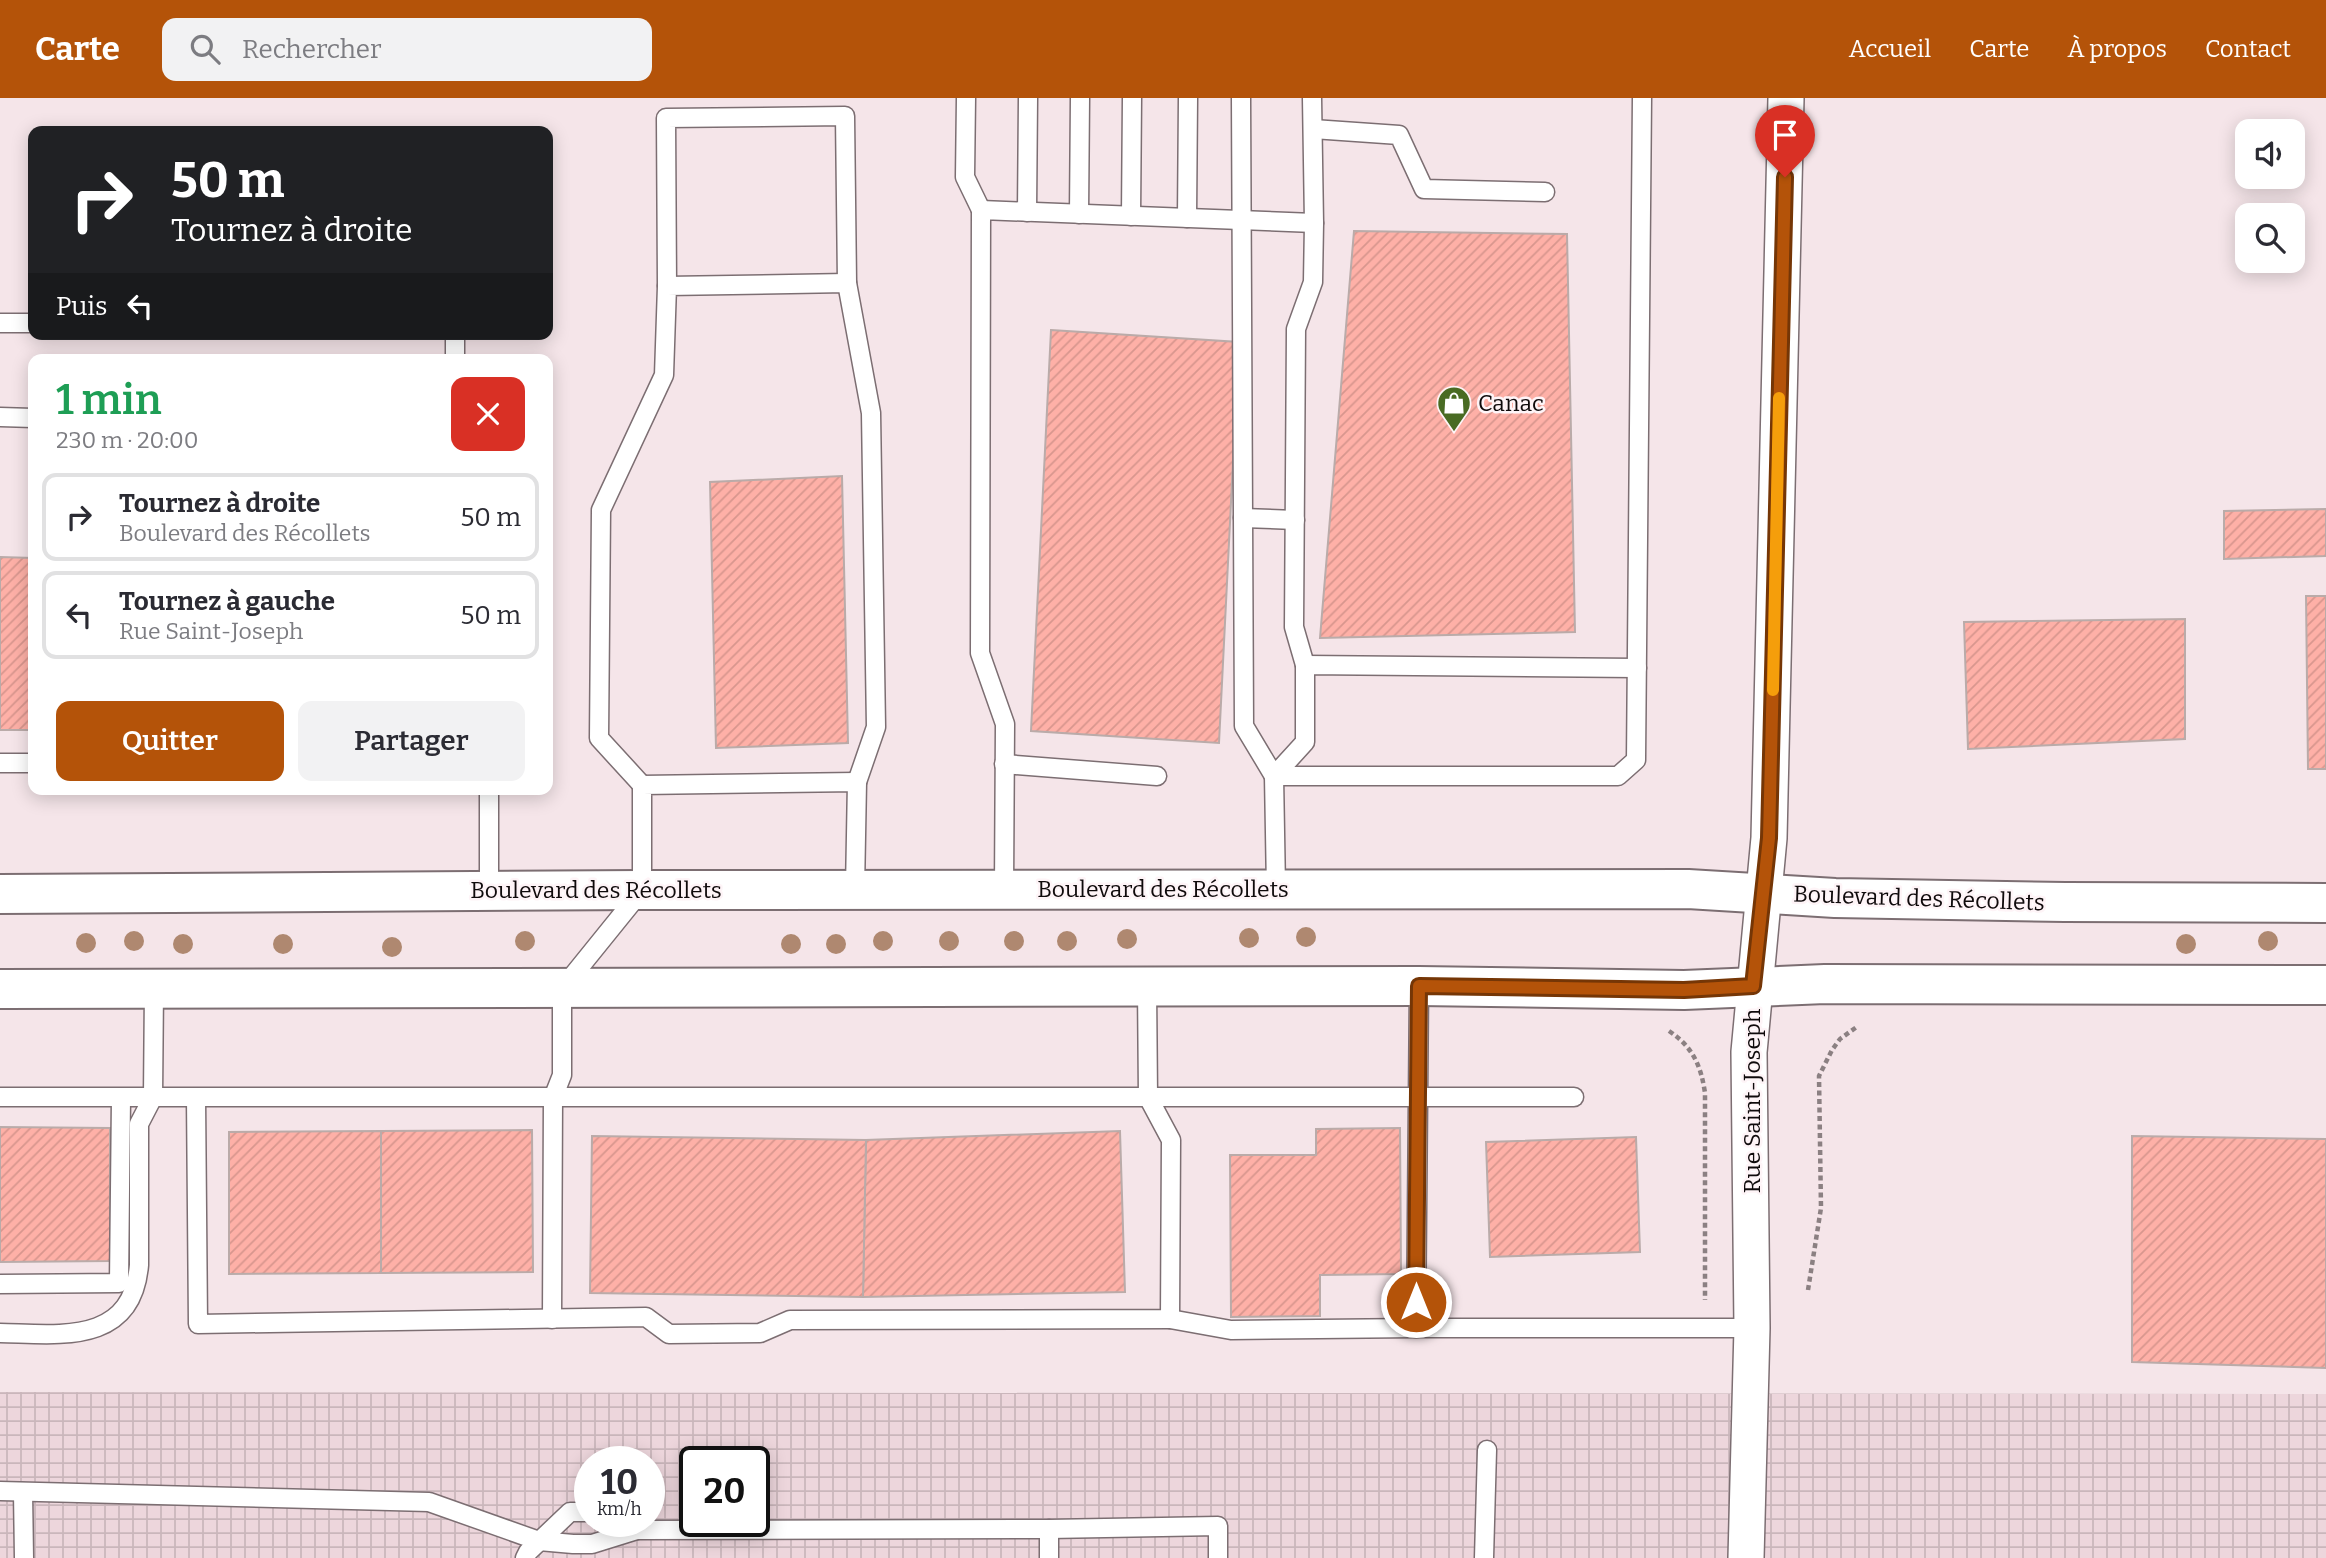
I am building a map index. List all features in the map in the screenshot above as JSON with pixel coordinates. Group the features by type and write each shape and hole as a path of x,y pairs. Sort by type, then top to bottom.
{"main road":[{"name":"Boulevard des Récollets","path":"0,894 489,890 1688,889 1835,898 2326,903"},
{"path":"0,989 1419,986 1684,990 1825,984 2326,985"}],"street":[{"name":"Rue Saint-Joseph","path":"1746,1558 1752,1328 1749,1052 1769,825 1786,98"}],"lane":[{"path":"966,98 965,177 981,210 980,653 1005,724 1004,889"},
{"path":"1027,212 1028,98"},
{"path":"1079,214 1080,98"},
{"path":"1131,216 1132,98"},
{"path":"1187,218 1188,98"},
{"path":"1241,98 1244,726 1274,776 1276,889"},
{"path":"1274,776 1305,742 1306,665 1294,627 1296,328 1313,282 1312,98"},
{"path":"1274,776 1618,776 1636,760 1642,98"},
{"path":"552,1319 553,1098 562,1075 562,989 642,890 642,785 599,738 601,510 664,375 667,286 666,118 845,116 847,283 871,413 876,727 857,782 855,889"},
{"path":"1313,129 1399,135 1424,189 1545,192"},
{"path":"981,210 1314,223"},
{"path":"667,286 847,283"},
{"path":"0,323 28,323"},
{"path":"0,417 28,418"},
{"path":"1243,518 1295,520"},
{"path":"1306,665 1637,668"},
{"path":"0,764 28,763"},
{"path":"1004,764 1157,776"},
{"path":"642,785 857,782"},
{"path":"489,795 489,890"},
{"path":"1416,1328 1419,986"},
{"path":"1147,987 1148,1097 1171,1140 1170,1319"},
{"path":"0,1333 81,1333 104,1325 114,1318 130,1299 138,1277 139,1265 139,1124 153,1097 154,988"},
{"path":"0,1097 1574,1097"},
{"path":"0,1284 119,1283 121,1098"},
{"path":"195,1098 198,1324 646,1317 669,1334 760,1333 790,1320 1170,1319 1231,1330 1752,1328"},
{"path":"1484,1558 1487,1450"},
{"path":"0,1491 429,1502 539,1541 592,1544 614,1537"},
{"path":"23,1492 23,1558"},
{"path":"525,1558 539,1541 570,1512 574,1512"},
{"path":"665,1530 1218,1526 1218,1558"},
{"path":"1049,1529 1049,1558"}],"path":[{"name":"Rue Saint-Joseph","path":"1681,1039 1698,1062 1704,1093 1705,1304"},
{"path":"1808,1290 1821,1208 1819,1076 1840,1039"}],"shaded area":[{"path":"0,1392 2326,1394 2326,1558 0,1558"}],"building":[{"name":"Canac","path":"1354,231 1567,234 1575,632 1320,638"},
{"path":"1051,330 1239,342 1219,743 1031,731"},
{"path":"842,476 848,743 716,748 710,482"},
{"path":"2326,509 2326,556 2224,559 2224,511"},
{"path":"0,557 28,558 28,730 0,730"},
{"path":"2306,596 2326,596 2326,769 2308,769"},
{"path":"2185,619 2185,739 1968,749 1964,622"},
{"path":"0,1127 110,1128 110,1261 0,1262"},
{"path":"1400,1128 1401,1274 1320,1275 1320,1316 1231,1317 1230,1155 1316,1155 1316,1129"},
{"path":"532,1130 533,1272 381,1273 381,1131"},
{"path":"381,1131 381,1273 229,1274 229,1132"},
{"path":"1120,1131 1125,1292 863,1297 866,1140"},
{"path":"592,1136 866,1140 863,1297 590,1293"},
{"path":"2132,1136 2326,1139 2326,1368 2132,1362"},
{"path":"1636,1137 1640,1252 1490,1257 1486,1142"}],"slow traffic":[{"path":"1773,690 1779,398"}],"place":[{"name":"Canac","path":"1454,433"}],"route":[{"path":"1416,1302 1419,986 1684,990 1753,986 1769,838 1785,177"}]}
